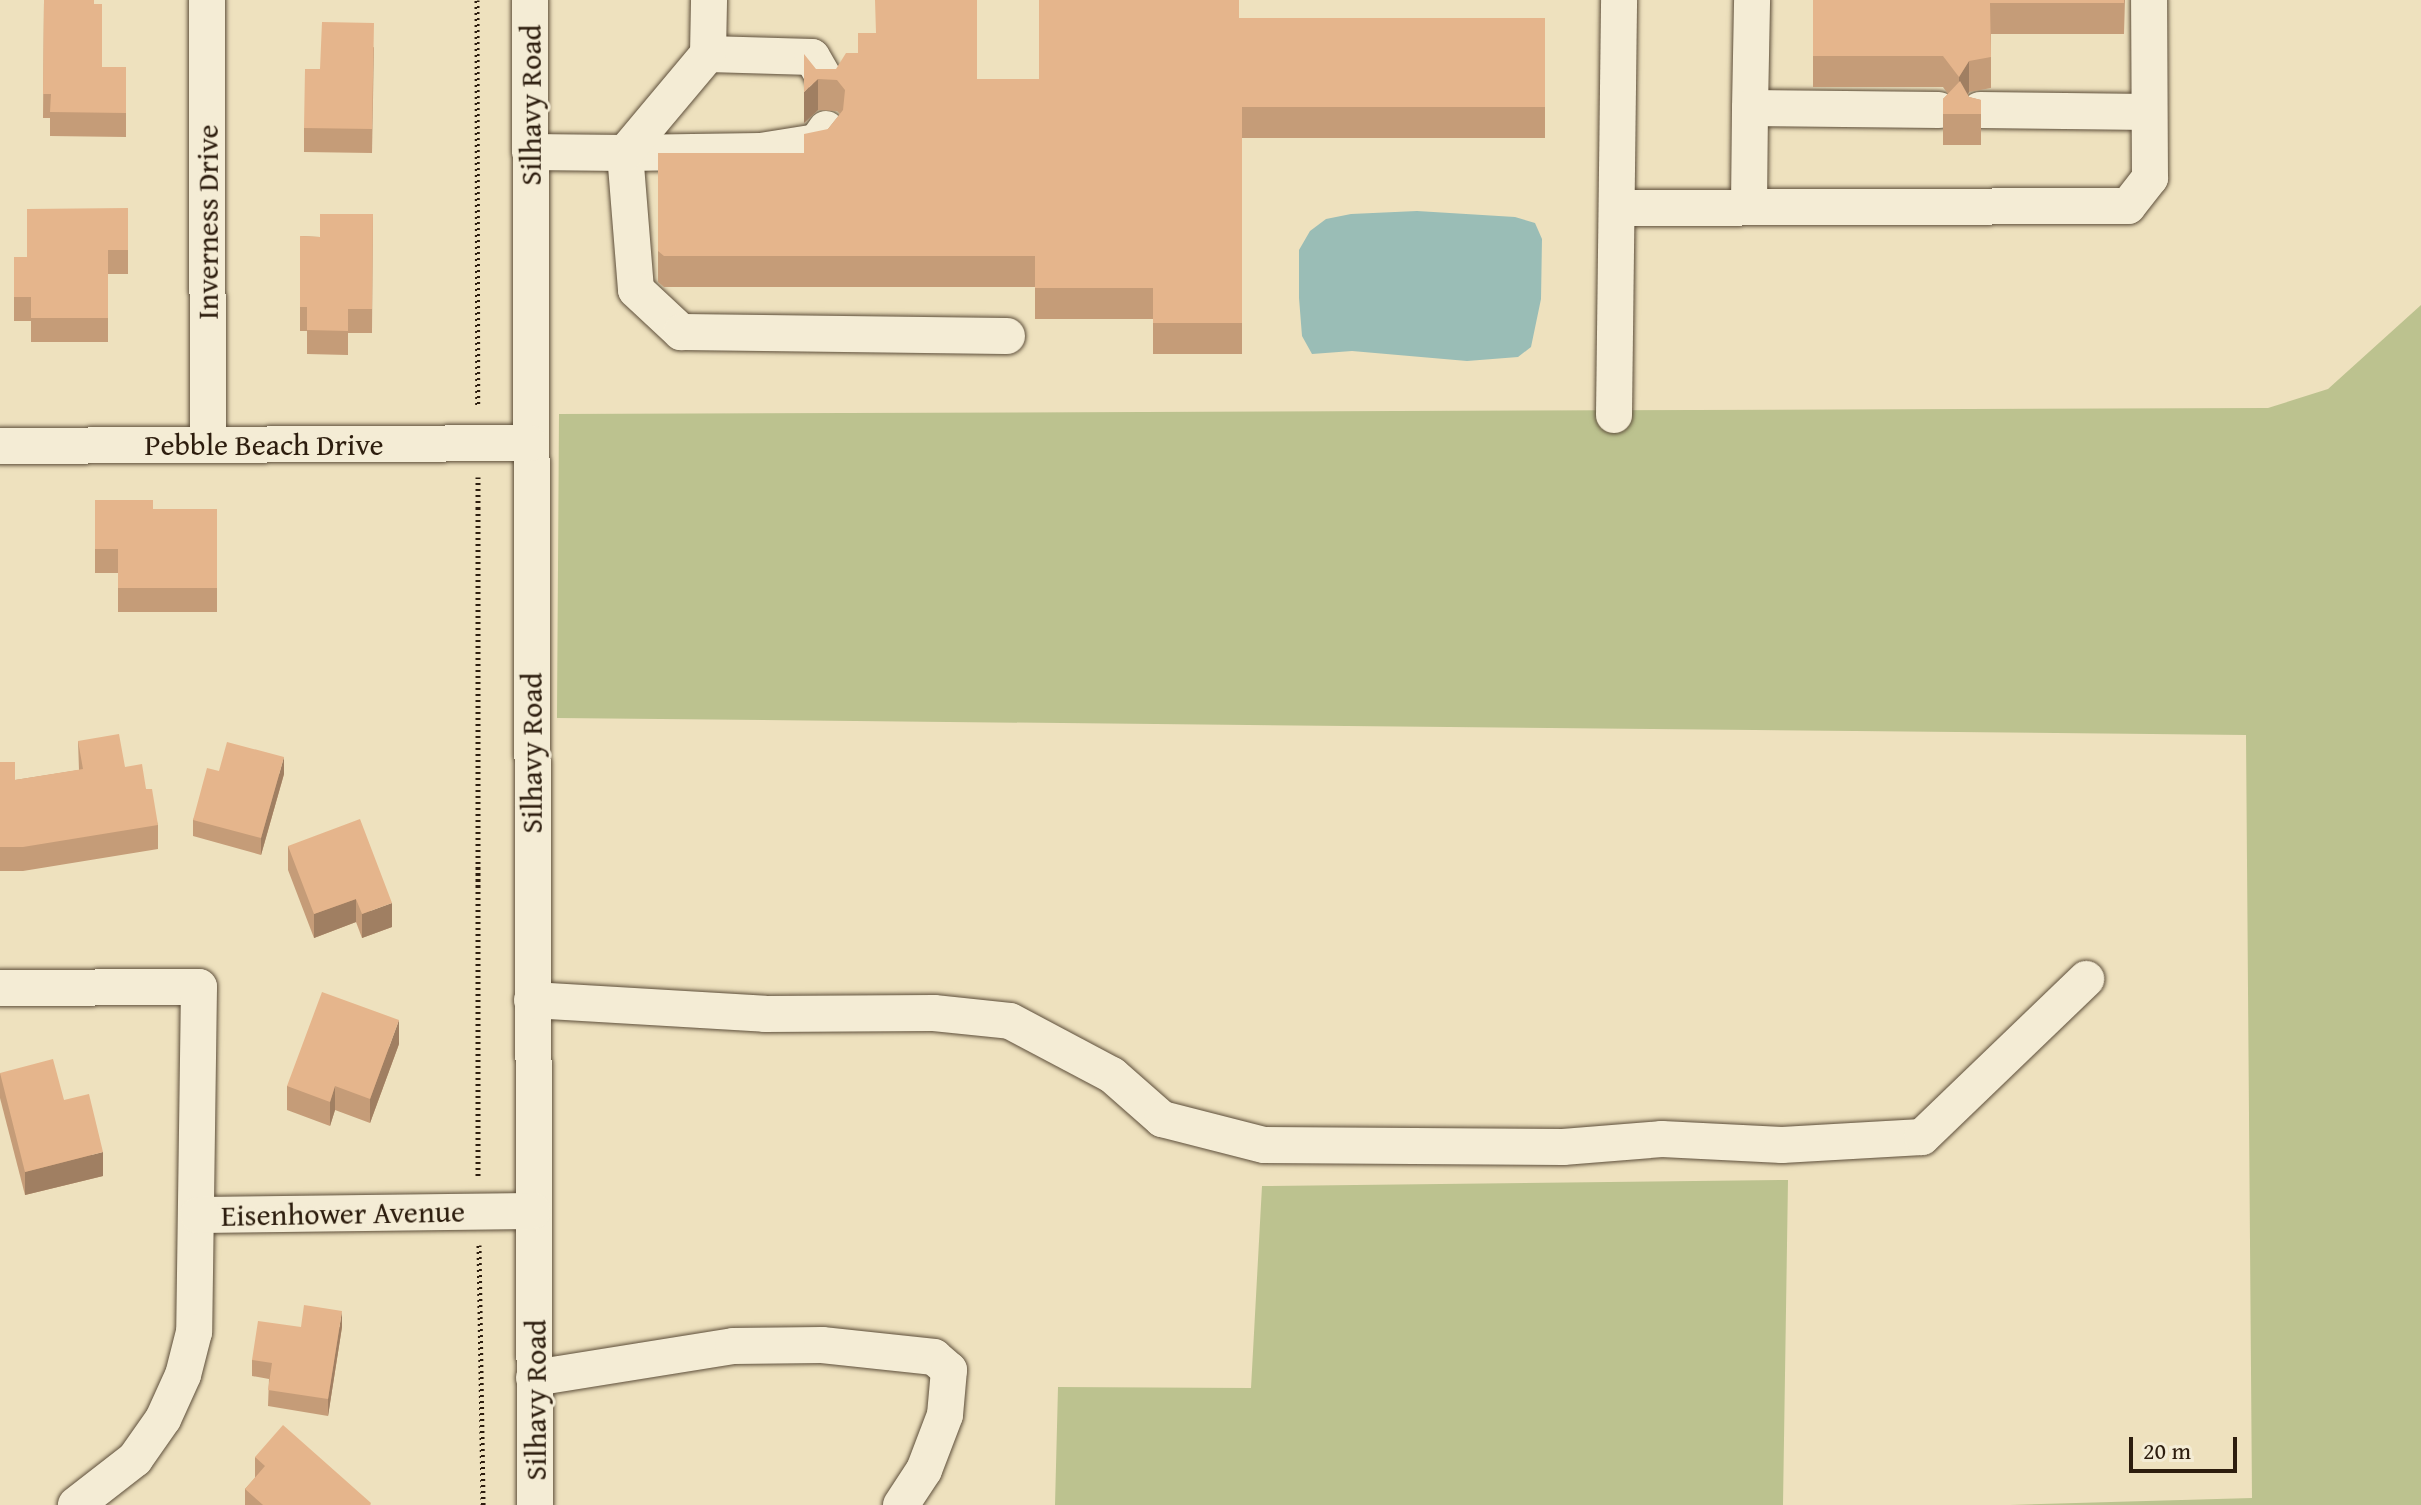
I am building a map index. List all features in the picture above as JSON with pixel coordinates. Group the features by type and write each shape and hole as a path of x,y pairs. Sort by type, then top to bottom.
{"street":[{"name":"Inverness Drive","path":"207,0 208,444"},
{"name":"Silhavy Road","path":"530,0 529,443 535,1505"},
{"path":"709,0 708,54 625,153 636,290 681,332 1007,336"},
{"path":"1614,415 1620,208 1619,0"},
{"path":"1749,206 1752,0"},
{"path":"1620,208 2128,206 2150,178 2149,0"},
{"path":"708,54 812,57 826,81"},
{"path":"1750,108 1939,110"},
{"path":"1980,110 2149,112"},
{"path":"530,152 761,151 817,142 826,129"},
{"name":"Pebble Beach Drive","path":"0,446 529,443"},
{"path":"532,1000 765,1014 934,1013 1010,1021 1112,1075 1162,1119 1264,1145 1563,1147 1662,1139 1782,1145 1922,1137 2086,979"},
{"path":"0,988 199,987 198,1215"},
{"name":"Eisenhower Avenue","path":"76,1505 135,1459 163,1419 183,1375 194,1332 198,1215 533,1211"},
{"path":"534,1378 733,1346 822,1345 934,1357 949,1370 945,1415 924,1470 901,1505"}],"path":[{"path":"477,0 479,1212 483,1505"}],"green space":[{"path":"2421,305 2421,1505 2010,1505 2252,1498 2246,735 557,718 559,414 2268,408 2328,389"},
{"path":"1788,1180 1783,1505 1055,1505 1058,1387 1251,1388 1262,1186"}],"water":[{"path":"1417,211 1515,217 1535,223 1542,239 1541,299 1531,347 1518,357 1467,361 1352,351 1312,354 1302,336 1299,298 1299,250 1310,231 1326,219 1351,214"}],"building":[{"path":"44,0 94,0 94,4 102,4 102,67 126,67 126,113 50,112 51,94 43,94"},
{"path":"875,0 977,0 977,79 1039,79 1039,0 1239,0 1239,18 1545,18 1545,107 1242,107 1242,323 1153,323 1153,288 1035,288 1035,256 664,256 658,251 658,153 804,153 804,134 828,129 843,110 845,90 837,80 818,79 804,92 804,54 816,69 836,69 846,53 858,53 858,33 876,33"},
{"path":"1813,0 2124,0 2124,3 1990,3 1991,57 1969,61 1959,77 1943,56 1813,56"},
{"path":"322,22 374,23 372,129 304,128 305,69 320,69"},
{"path":"1960,81 1969,97 1981,100 1981,114 1943,114 1943,99"},
{"path":"128,208 128,250 108,250 108,318 31,318 31,297 14,297 14,257 27,257 27,209"},
{"path":"320,214 373,214 372,309 348,309 348,331 307,330 307,307 300,307 300,236 320,237"},
{"path":"95,500 153,500 153,509 217,509 217,588 118,588 118,549 95,549"},
{"path":"119,734 125,767 142,764 146,789 152,789 158,825 23,847 0,847 0,762 15,762 15,780 83,769 78,741"},
{"path":"227,742 284,757 261,838 193,820 207,768 219,771"},
{"path":"360,819 392,903 362,914 356,899 314,914 288,846"},
{"path":"322,992 399,1020 370,1099 335,1086 330,1102 287,1086"},
{"path":"53,1059 64,1100 89,1094 103,1152 25,1172 0,1073"},
{"path":"304,1305 342,1311 328,1399 268,1390 272,1363 252,1360 258,1321 301,1327"},
{"path":"283,1425 370,1505 263,1505 245,1489 265,1466 255,1457"}]}
